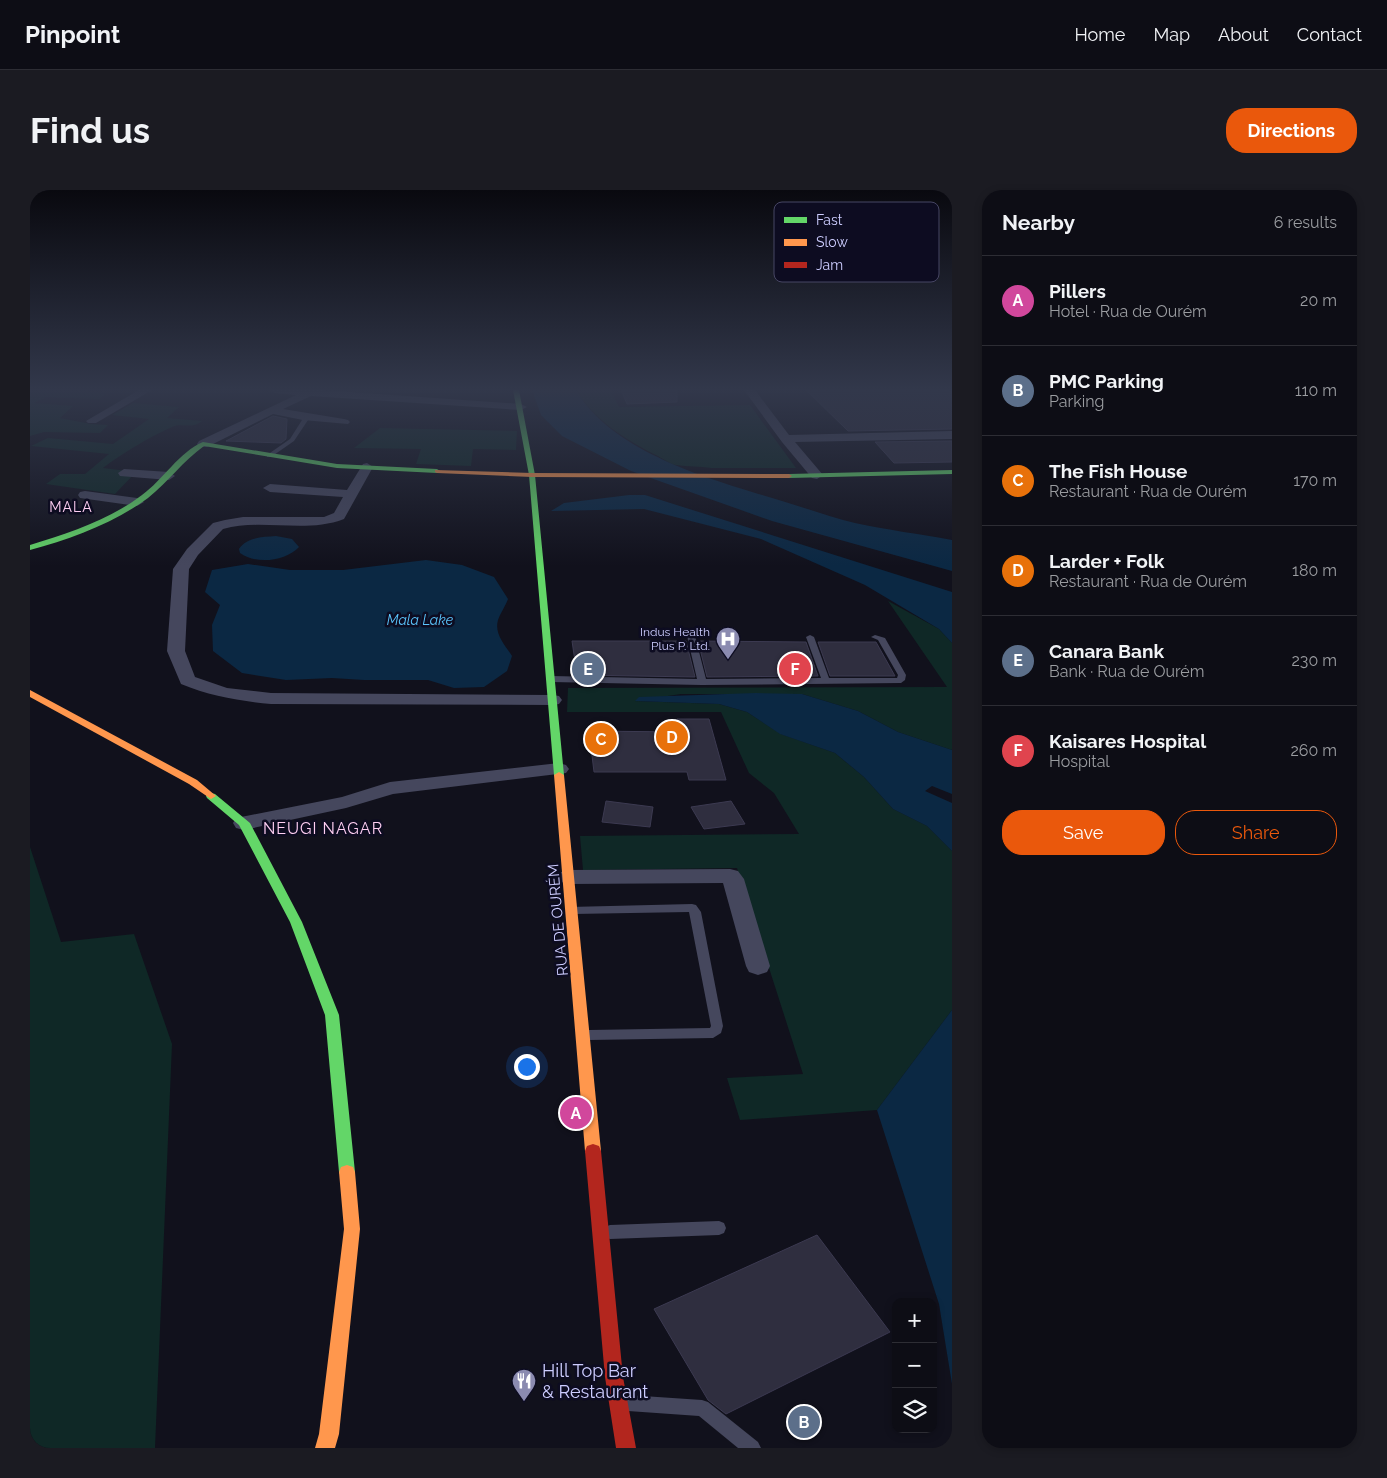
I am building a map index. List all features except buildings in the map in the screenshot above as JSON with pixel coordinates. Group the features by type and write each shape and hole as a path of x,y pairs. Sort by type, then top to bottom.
{"main road":[{"path":"30,548 107,520 137,502 169,476 195,449"},
{"path":"229,449 337,466 599,479 869,477 952,472"},
{"name":"RUA DE OURÉM","path":"526,449 538,492 551,679 614,1377 620,1402 626,1448"},
{"path":"768,479 817,475 952,478"},
{"path":"561,487 599,479"},
{"path":"30,693 193,782 244,823 296,922 332,1015 352,1229 329,1434 325,1448"}],"street":[{"path":"794,449 817,475"},
{"path":"367,467 339,516 334,519 326,521 242,521 225,524 218,526 192,552 181,569 176,651 187,680 202,688 235,696 553,700"},
{"path":"124,473 169,476"},
{"path":"270,488 352,494"},
{"path":"85,495 137,502"},
{"path":"244,823 346,802 390,788 559,769"},
{"path":"569,877 730,876 733,879 758,966"}],"lane":[{"path":"269,456 279,449"},
{"path":"691,636 702,682"},
{"path":"810,636 826,681"},
{"path":"551,679 702,682 901,680 902,675 881,638 875,636"},
{"path":"572,910 692,908 695,912 717,1026 713,1033 583,1035"},
{"path":"601,1233 719,1228"},
{"path":"620,1402 702,1408 752,1448"}],"green space":[{"path":"57,449 132,449 103,468 136,472 115,494 46,484 60,474 85,474 109,454"},
{"path":"401,449 516,449 473,449 471,466 416,464 421,449"},
{"path":"644,449 782,449 796,468 711,468 680,466"},
{"path":"888,601 939,629 952,643 952,750 898,732 858,711 802,694 681,694 635,701 719,704 747,712 781,734 835,753 864,777 893,809 927,826 952,851 952,1010 877,1110 740,1120 727,1078 803,1074 737,868 583,870 580,836 799,834 774,793 749,773 721,712 567,712 568,688 947,687"},
{"path":"30,847 61,942 134,934 172,1044 155,1448 30,1448"}],"water":[{"path":"587,449 641,449 698,474 846,521 952,540 952,571 772,521 631,471"},
{"path":"629,495 645,495 952,592 952,643 939,629 865,585 761,539 644,509 551,511 564,503"},
{"path":"276,536 292,539 299,547 287,556 271,560 254,559 240,553 239,549 246,542 260,537"},
{"name":"Mala Lake","path":"426,560 462,565 494,577 508,599 497,625 499,635 512,656 507,671 484,687 454,688 428,680 332,678 286,680 242,673 213,651 212,625 220,605 205,592 212,570 248,564 290,570 343,570"},
{"path":"756,693 802,694 858,711 898,732 952,750 952,794 932,786 925,791 952,803 952,851 927,826 893,809 864,777 835,753 780,734 747,712 719,704 635,701 639,697"},
{"path":"952,1010 952,1384 939,1304 877,1110"}],"traffic: fast":[{"path":"30,548 90,527 133,505 154,490 197,449"},
{"path":"232,449 337,466 437,471"},
{"path":"527,449 532,475 559,775"},
{"path":"789,476 952,472"},
{"path":"211,796 244,823 296,922 332,1015 347,1172"}],"traffic: slow":[{"path":"437,471 532,475 789,476"},
{"path":"30,693 193,782 211,796"},
{"path":"559,775 593,1151"},
{"path":"325,1448 329,1434 352,1229 347,1172"}],"traffic: jam":[{"path":"593,1151 614,1377 626,1448"}],"place":[{"name":"Indus Health Plus P. Ltd.","path":"728,660"},
{"name":"Canara Bank","path":"588,669"},
{"name":"Kaisares Hospital","path":"795,669"},
{"name":"Larder + Folk","path":"672,737"},
{"name":"The Fish House","path":"601,739"},
{"name":"Pillers","path":"576,1113"},
{"name":"Hill Top Bar & Restaurant","path":"524,1402"},
{"name":"PMC Parking","path":"804,1422"}],"district":[{"name":"MALA","path":"71,507"},
{"name":"NEUGI NAGAR","path":"323,828"}]}
